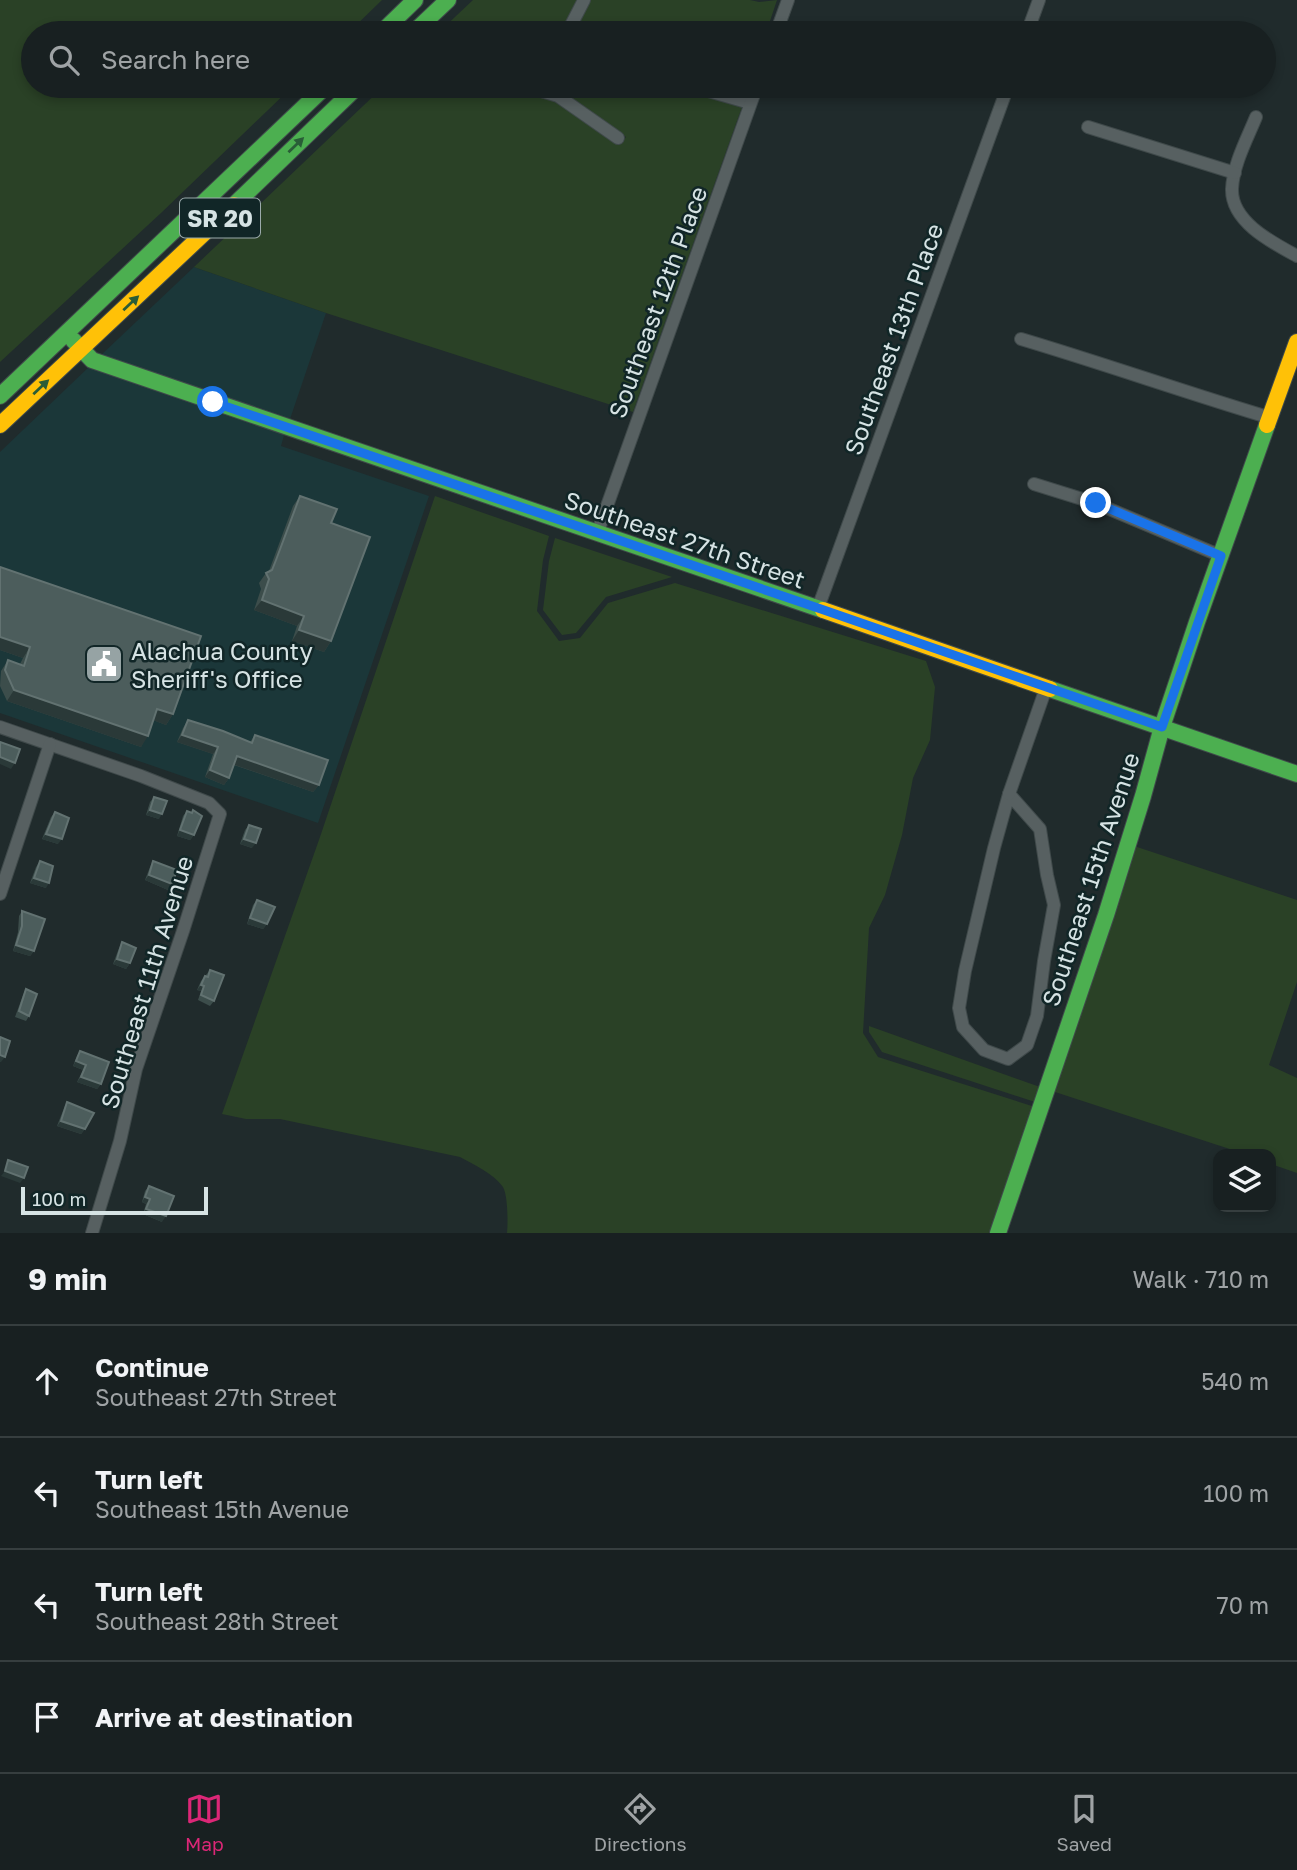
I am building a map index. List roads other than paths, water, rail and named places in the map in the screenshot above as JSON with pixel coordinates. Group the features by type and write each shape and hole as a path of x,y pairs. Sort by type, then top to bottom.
{"main road":[{"path":"393,21 415,0"},
{"path":"425,21 447,0"},
{"name":"SR 20","path":"0,396 313,98"},
{"name":"SR 20","path":"0,425 345,98"},
{"path":"304,106 319,123"},
{"name":"Southeast 27th Street","path":"67,334 92,360 1297,774"},
{"name":"Southeast 15th Avenue","path":"998,1233 1106,915 1162,727 1297,342"}],"street":[{"path":"573,21 584,0"},
{"path":"780,21 788,0"},
{"path":"1031,21 1039,0"},
{"path":"561,98 618,138"},
{"path":"733,98 750,103"},
{"name":"Southeast 12th Place","path":"597,534 752,98"},
{"name":"Southeast 13th Place","path":"818,608 1005,98"},
{"path":"1256,117 1231,191 1239,215 1265,238 1297,256"},
{"path":"1088,127 1235,173"},
{"path":"1021,339 1270,418"},
{"path":"1034,484 1096,503 1221,556"},
{"path":"1009,794 1040,829 1054,905 1037,1016 1027,1045 1007,1059 984,1050 963,1027 959,1008 994,848 1009,794 1046,688"},
{"path":"0,727 50,744 0,894"},
{"name":"Southeast 11th Avenue","path":"50,744 209,803 220,814 136,1069 120,1141 92,1233"}],"place":[{"name":"Alachua County Sheriff's Office","path":"104,664"}]}
